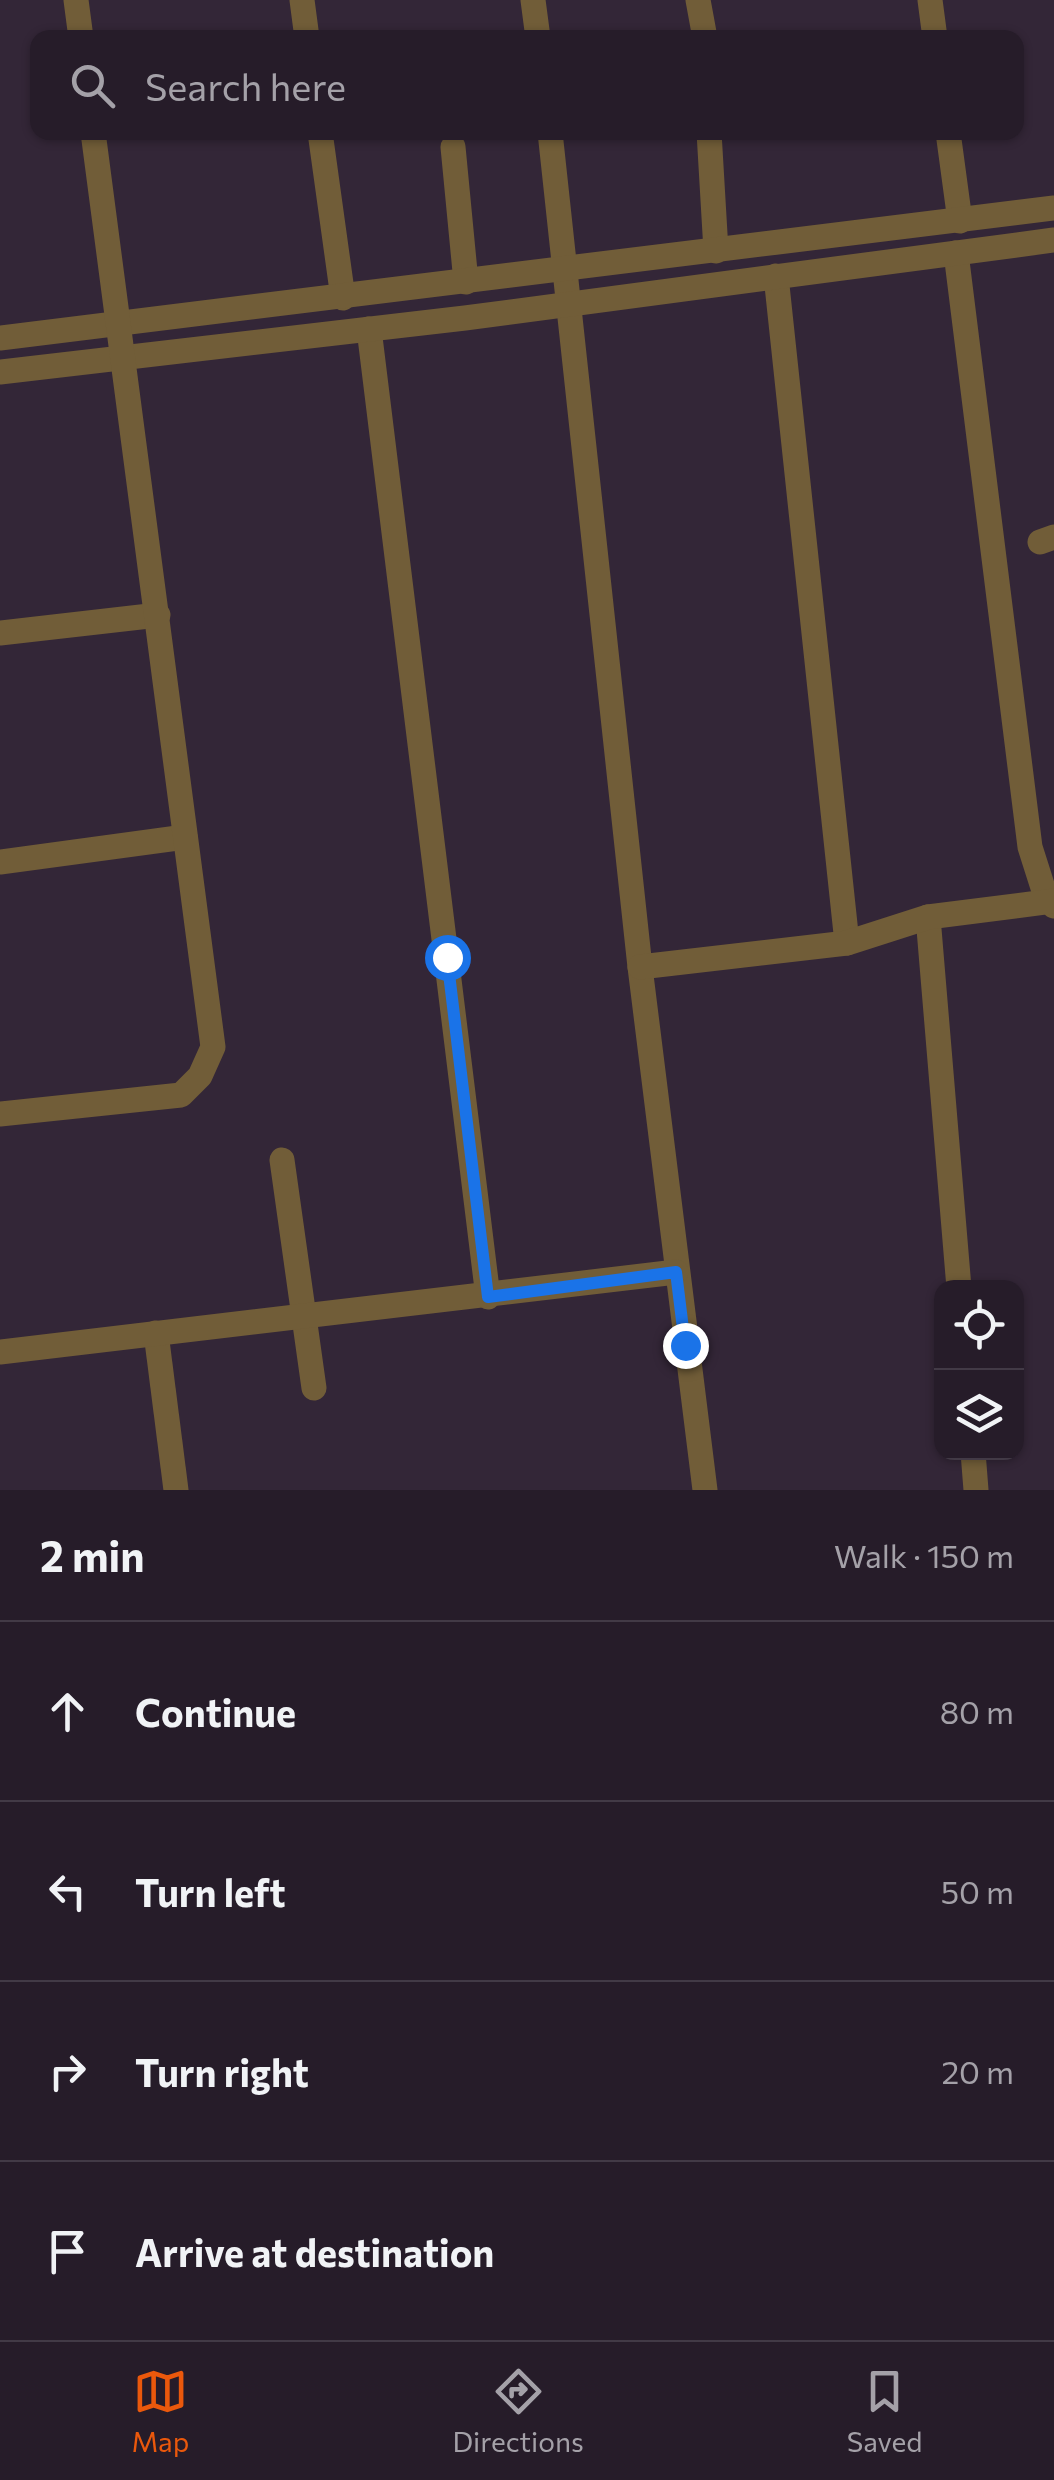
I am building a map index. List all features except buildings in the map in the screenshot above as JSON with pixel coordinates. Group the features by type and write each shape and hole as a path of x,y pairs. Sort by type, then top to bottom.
{"street":[{"path":"76,0 80,30"},
{"path":"302,0 306,30"},
{"path":"698,0 703,30"},
{"path":"930,0 934,30"},
{"path":"538,30 539,1"},
{"path":"0,1114 181,1094 200,1076 213,1047 94,140"},
{"path":"321,140 343,298"},
{"path":"551,140 640,968 705,1490"},
{"path":"710,140 716,251"},
{"path":"949,140 960,220"},
{"path":"453,147 466,282"},
{"path":"0,338 1054,208"},
{"path":"0,372 369,329 1054,240"},
{"path":"640,968 846,942 928,917 1053,902 1030,847 956,254"},
{"path":"776,276 846,942"},
{"path":"369,329 488,1297"},
{"path":"0,633 158,614"},
{"path":"0,862 185,838"},
{"path":"928,917 958,1280"},
{"path":"282,1160 314,1388"},
{"path":"0,1352 676,1272"},
{"path":"156,1333 176,1490"},
{"path":"974,1460 976,1490"}],"route":[{"path":"447,957 488,1297 676,1272 685,1345"}]}
